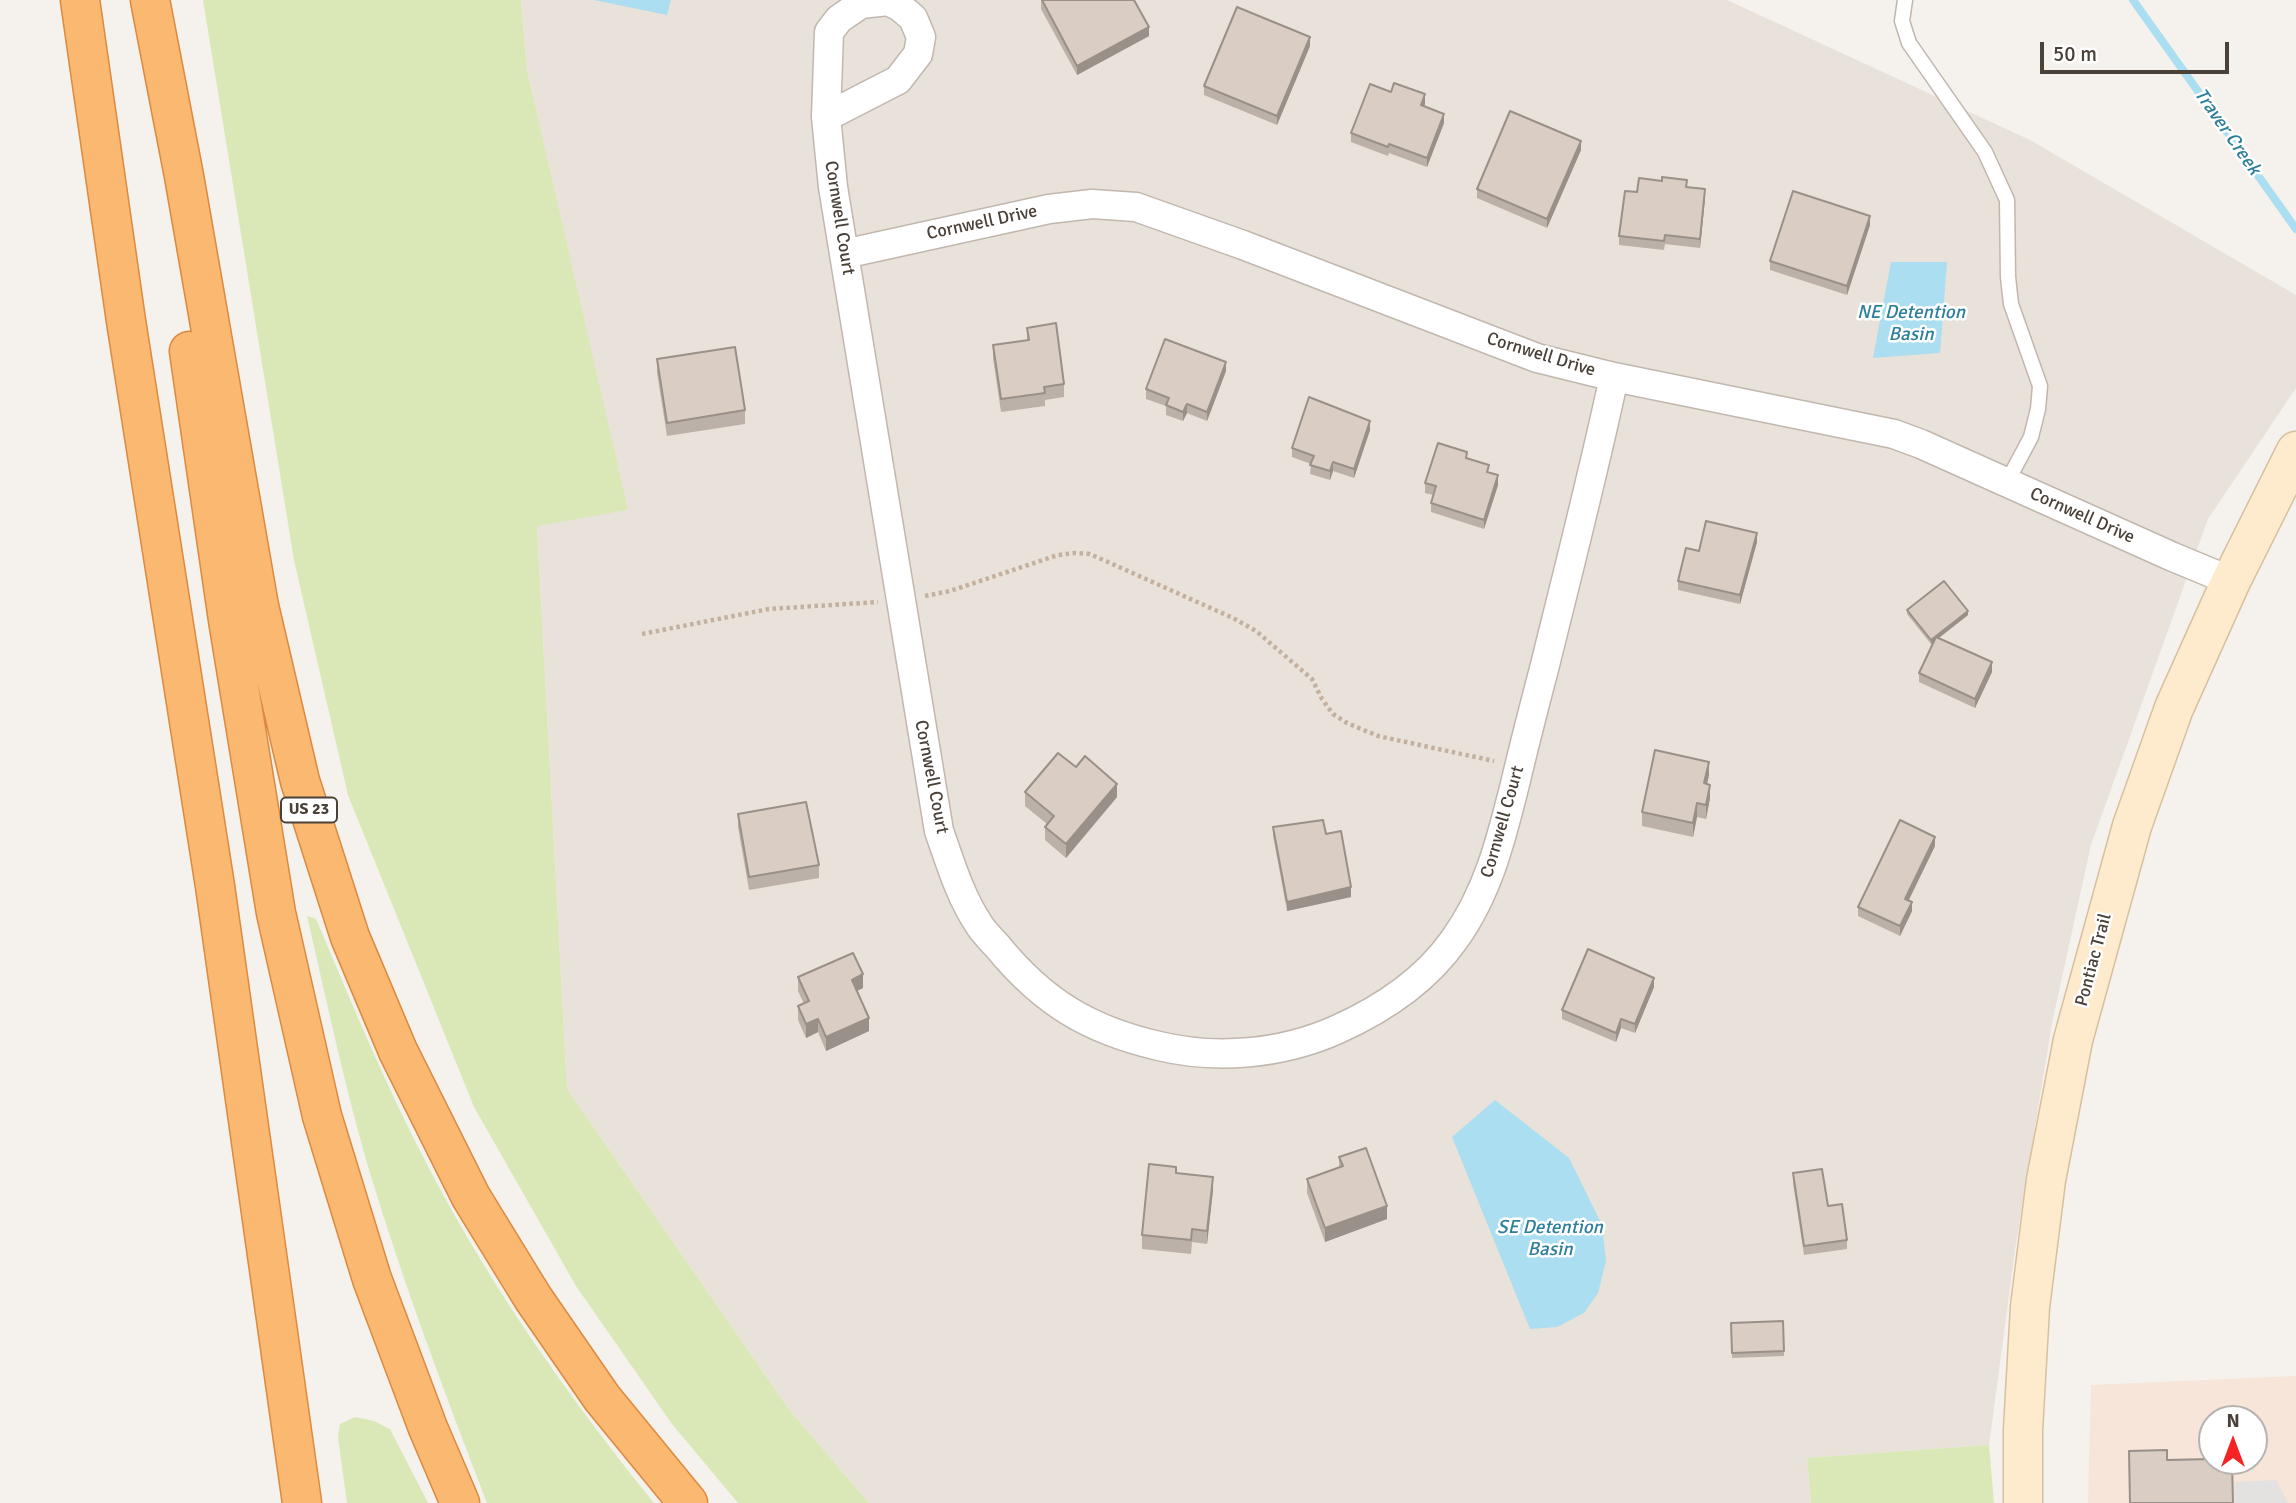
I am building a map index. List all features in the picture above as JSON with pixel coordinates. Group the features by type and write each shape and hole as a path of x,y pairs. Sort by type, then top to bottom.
{"highway":[{"path":"80,0 126,321 215,886 302,1503"},
{"path":"152,15 163,178 228,620 276,913 322,1116 372,1279 428,1428 460,1503"},
{"name":"US 23","path":"152,15 184,176 259,606 300,780 351,937 398,1051 471,1197 533,1298 602,1398 688,1503"}],"main road":[{"name":"Pontiac Trail","path":"2023,1503 2023,1422 2030,1307 2046,1180 2073,1040 2132,826 2174,708 2231,580 2296,451"}],"street":[{"name":"Cornwell Court","path":"826,117 831,176 939,831 955,877 978,923 1034,988 1066,1011 1097,1027 1138,1042 1173,1050 1208,1053 1247,1053 1299,1044 1350,1024 1399,996 1444,952 1468,920 1497,856 1595,468 1614,377"},
{"name":"Cornwell Drive","path":"844,254 1049,209 1092,204 1136,207 1536,358 1614,377 1894,434 2231,580"}],"lane":[{"path":"1905,0 1902,21 1909,43 1985,152 2007,200 2011,304 2040,386 2031,437 2007,482"}],"path":[{"path":"642,634 769,610 900,601 950,591 1058,555 1090,554 1233,618 1256,631 1312,680 1333,714 1348,723 1378,737 1519,766"}],"shaded area":[{"path":"521,0 1727,0 2030,140 2296,295 2296,388 2208,519 2091,845 2052,1023 2015,1250 1989,1445 1807,1458 1811,1503 869,1503 788,1408 567,1089 537,525 627,510 527,70"},
{"path":"2296,1376 2296,1503 2088,1503 2091,1385"},
{"path":"2276,1480 2288,1503 2235,1503 2234,1482"}],"green space":[{"path":"203,0 521,0 527,70 628,510 537,526 567,1089 788,1408 869,1503 738,1503 672,1424 576,1286 474,1107 348,795 294,560"},
{"path":"307,916 316,919 399,1109 479,1258 592,1424 654,1503 487,1503 426,1339 370,1173 344,1077"},
{"path":"355,1417 374,1421 390,1429 428,1503 347,1503 338,1437 340,1424"},
{"path":"1989,1445 1994,1503 1811,1503 1807,1458"}],"water":[{"path":"594,0 671,0 667,15"},
{"name":"NE Detention Basin","path":"1891,262 1947,262 1940,353 1873,358"},
{"name":"SE Detention Basin","path":"1495,1100 1569,1158 1602,1225 1606,1261 1598,1293 1584,1313 1557,1327 1530,1329 1452,1137"}],"building":[{"path":"1042,0 1134,0 1149,27 1077,66"},
{"path":"1237,7 1310,37 1277,116 1204,86"},
{"path":"1394,83 1425,94 1421,105 1444,114 1427,158 1351,133 1370,84 1391,92"},
{"path":"1510,111 1581,141 1547,219 1477,189"},
{"path":"1662,177 1687,180 1686,187 1705,189 1700,239 1665,235 1664,241 1619,236 1625,191 1637,192 1639,178 1662,181"},
{"path":"1793,191 1870,216 1847,286 1770,261"},
{"path":"1056,323 1064,384 1044,387 1045,393 1001,399 993,345 1029,340 1027,328"},
{"path":"1165,339 1226,362 1207,412 1187,404 1183,412 1166,405 1169,398 1146,389"},
{"path":"735,347 745,410 667,423 657,359"},
{"path":"1309,397 1370,421 1354,469 1333,462 1330,471 1310,465 1314,456 1292,448"},
{"path":"1438,443 1467,452 1466,458 1489,465 1487,472 1498,475 1484,520 1431,503 1436,486 1425,483"},
{"path":"1706,521 1757,533 1740,595 1678,581 1686,548 1699,551"},
{"path":"1944,581 1968,611 1931,640 1907,610"},
{"path":"1936,637 1992,662 1975,699 1919,673"},
{"path":"1655,750 1709,762 1704,783 1710,785 1706,805 1697,803 1693,823 1642,812"},
{"path":"1058,753 1076,767 1085,756 1117,784 1066,844 1045,827 1054,816 1025,792"},
{"path":"806,802 819,865 749,877 738,814"},
{"path":"1323,820 1326,834 1341,831 1351,887 1287,902 1273,827"},
{"path":"1900,820 1935,837 1905,899 1912,902 1900,926 1858,907"},
{"path":"1588,949 1654,978 1635,1024 1621,1019 1616,1033 1562,1010"},
{"path":"853,953 863,974 852,980 869,1018 826,1037 818,1019 806,1024 798,1006 809,1001 798,977"},
{"path":"1366,1148 1387,1206 1325,1228 1307,1179 1343,1166 1339,1157"},
{"path":"1149,1164 1176,1167 1176,1173 1213,1177 1207,1231 1192,1229 1191,1240 1142,1235"},
{"path":"1822,1169 1828,1206 1842,1204 1847,1240 1804,1246 1793,1173"},
{"path":"1783,1321 1784,1351 1732,1353 1731,1323"},
{"path":"2167,1450 2167,1460 2198,1459 2198,1475 2232,1475 2233,1503 2130,1503 2129,1451"}],"waterway":[{"name":"Traver Creek","path":"2133,0 2296,229"}]}
